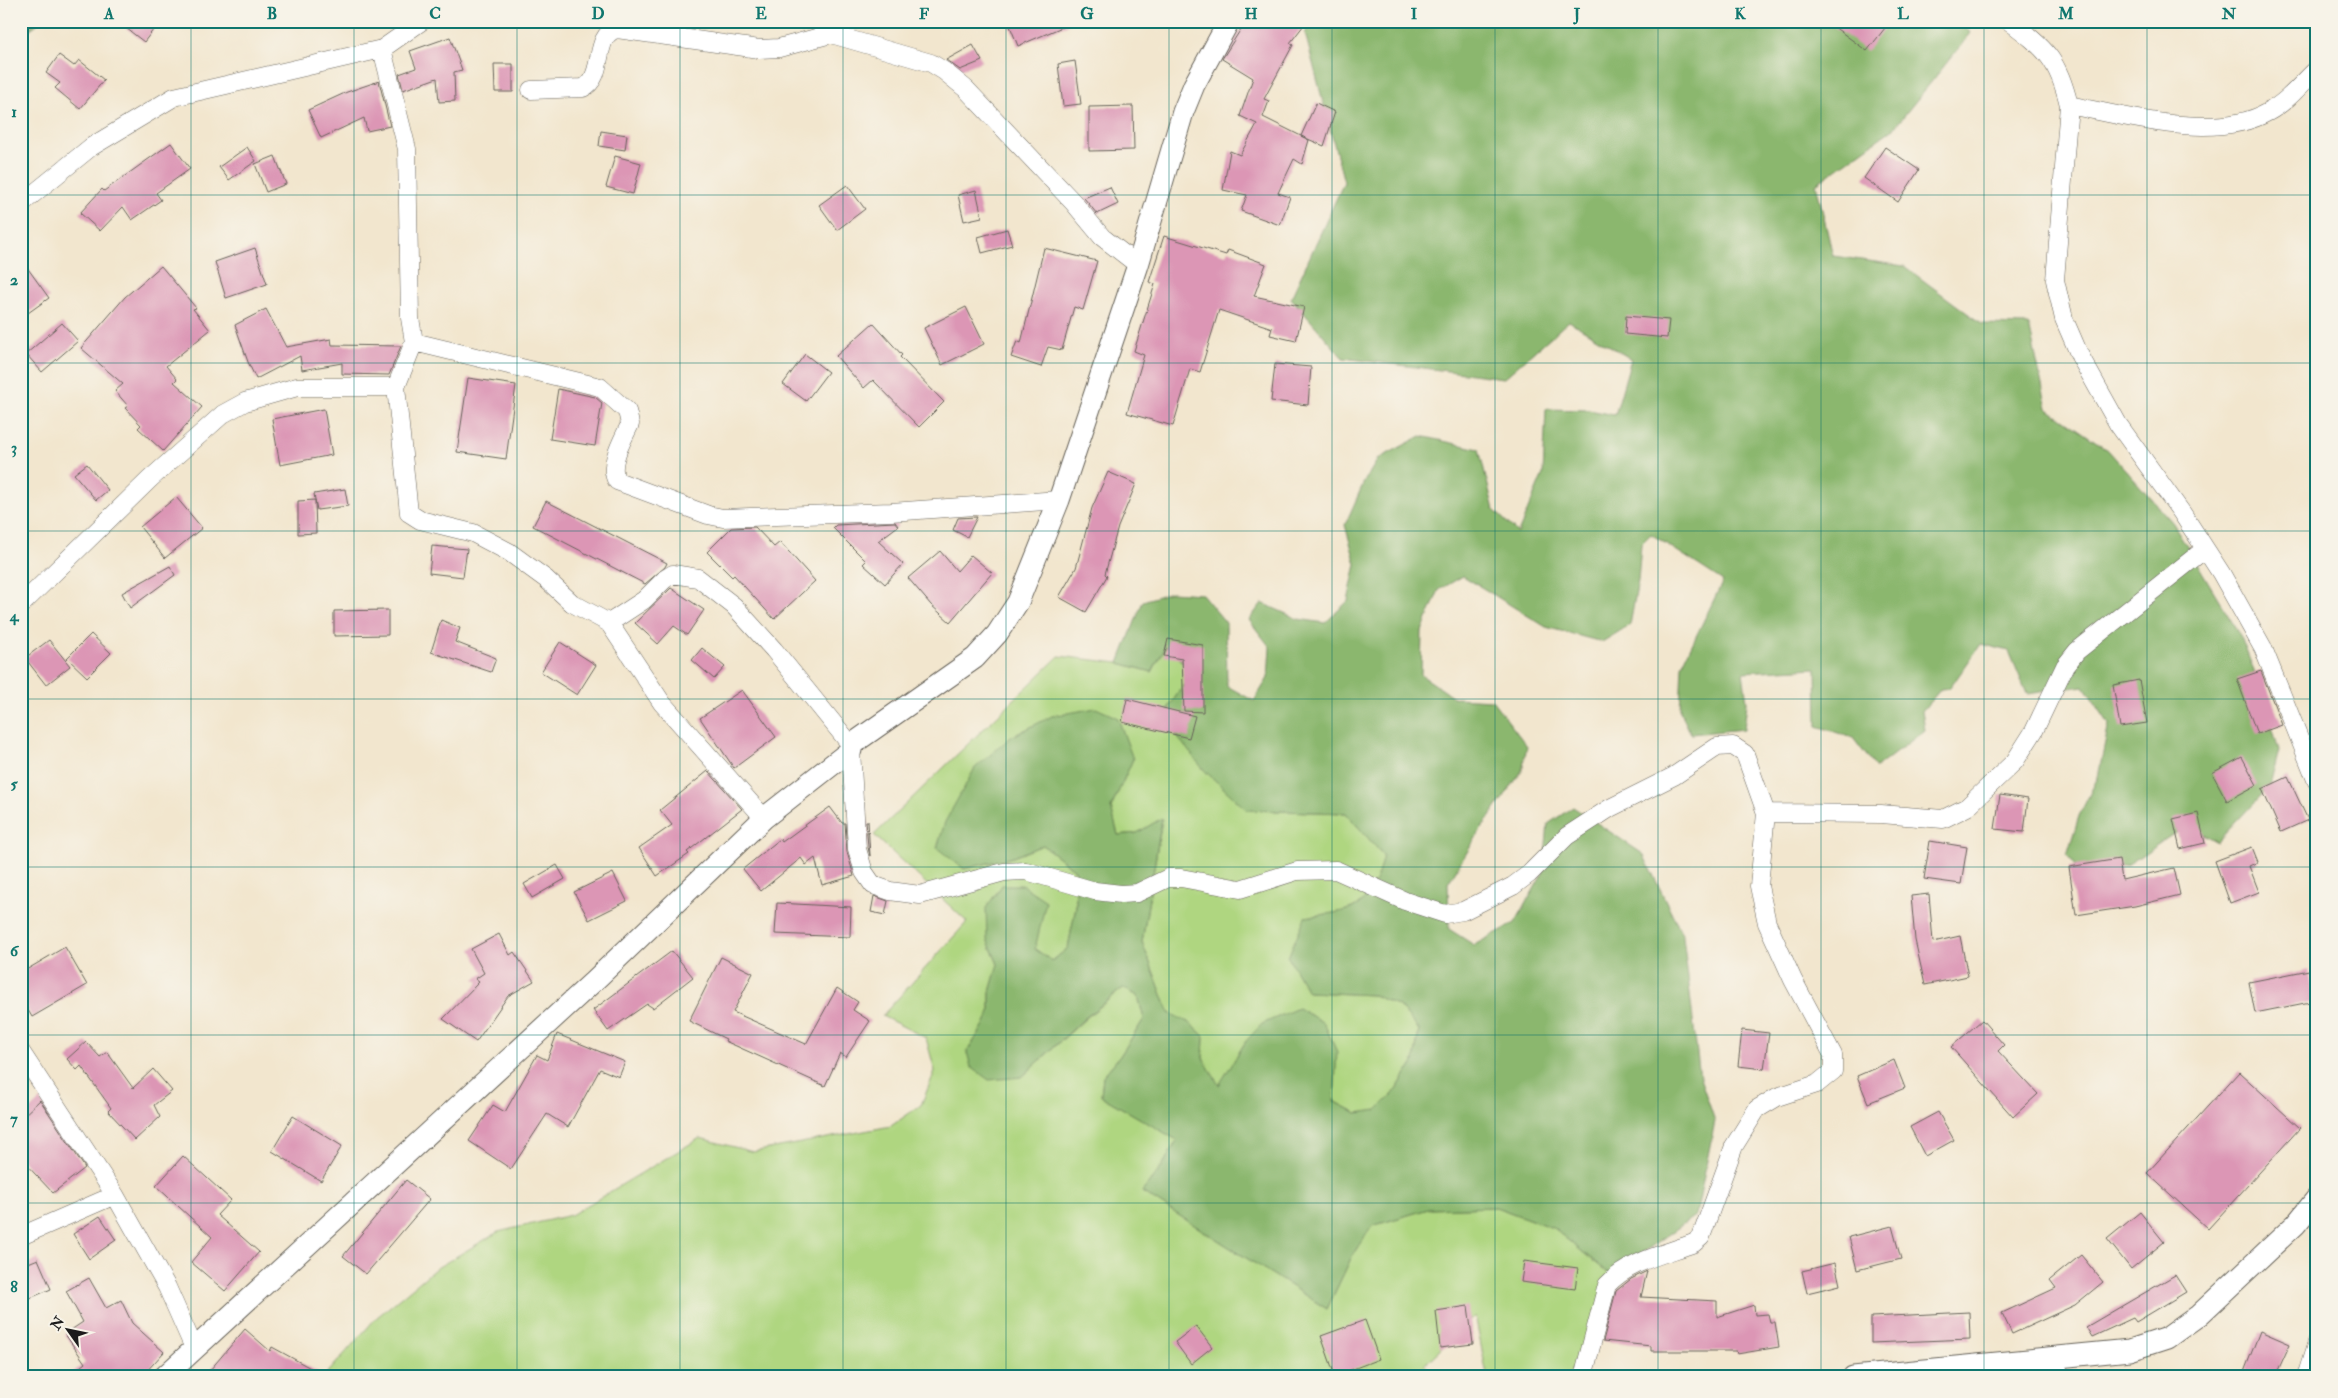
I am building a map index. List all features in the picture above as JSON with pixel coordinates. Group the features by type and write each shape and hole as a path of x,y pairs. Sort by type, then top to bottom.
{"street":[{"path":"21,204 91,147 174,97 382,49 422,21"},
{"path":"164,1377 594,982 764,818 851,747 975,658 997,634 1018,602 1059,500 1138,265 1183,112 1194,85 1229,21"},
{"path":"2009,21 2038,43 2053,60 2063,80 2069,105 2055,280 2064,319 2080,356 2118,424 2205,549 2263,648 2317,782"},
{"path":"531,90 583,88 590,85 594,79 605,38 610,31 617,29 760,49 779,48 822,34 840,35 931,63 944,71 966,89 1073,202 1102,237 1138,265"},
{"path":"382,49 407,149 410,318 414,342 396,387 409,513 420,520 473,533 510,552 546,579 572,603 609,623 662,703 764,818"},
{"path":"2069,105 2169,124 2200,126 2239,122 2268,112 2292,94 2317,69"},
{"path":"414,342 600,387 627,411 630,424 613,469 618,481 701,514 723,518 863,513 1059,500"},
{"path":"21,605 150,479 223,414 245,402 297,387 396,387"},
{"path":"1766,813 1881,814 1943,819 1967,807 2015,761 2034,731 2065,666 2077,651 2205,549"},
{"path":"609,623 644,600 665,579 673,574 698,578 734,606 774,650 851,747 857,850 864,872 873,885 890,891 920,895 1004,872 1026,871 1095,891 1121,894 1137,892 1168,878 1181,878 1240,889 1297,871 1336,870 1413,904 1445,914 1463,911 1513,886 1529,874 1567,836 1610,808 1674,776 1717,747 1733,746 1745,754 1766,813 1759,886 1766,923 1793,980 1833,1055 1832,1071 1817,1084 1777,1097 1757,1109 1734,1146 1701,1237 1694,1243 1640,1262 1614,1277 1607,1285 1583,1377"},
{"path":"21,1052 115,1195 168,1287 194,1348"},
{"path":"21,1236 115,1195"},
{"path":"1853,1377 2030,1361 2056,1368 2130,1350 2167,1338 2199,1315 2259,1260 2296,1224 2317,1198"},
{"path":"2306,1377 2317,1342"},
{"path":"2011,1377 2030,1361"}],"green space":[{"path":"21,21 41,21 21,36"},
{"path":"1313,21 1956,21 1971,33 1894,128 1816,184 1833,256 1904,266 1982,324 2029,325 2047,408 2107,449 2173,523 2241,637 2260,687 2279,750 2270,786 2217,842 2187,825 2127,865 2081,872 2067,855 2079,816 2098,777 2109,724 2084,686 2027,694 2009,651 1981,644 1950,688 1941,689 1922,711 1925,730 1876,768 1853,738 1817,726 1816,668 1743,672 1747,702 1744,729 1691,734 1680,711 1682,665 1723,581 1651,534 1641,544 1638,581 1630,625 1602,642 1546,627 1463,576 1439,590 1422,631 1421,675 1455,698 1492,700 1527,746 1522,771 1482,828 1448,883 1449,929 1474,945 1515,923 1543,873 1548,824 1573,807 1643,854 1683,936 1700,1078 1715,1121 1696,1215 1611,1275 1553,1228 1496,1207 1428,1209 1372,1226 1353,1254 1327,1309 1142,1192 1161,1168 1177,1140 1101,1096 1103,1076 1120,1056 1144,1019 1138,996 1123,988 1085,1018 1022,1077 989,1080 971,1067 967,1052 990,1012 990,992 998,964 987,939 986,908 1002,885 1022,885 1046,901 1035,949 1052,961 1068,948 1076,906 1076,871 1043,845 1013,857 964,869 937,848 945,822 975,768 1011,737 1052,716 1096,708 1118,718 1133,759 1111,808 1118,835 1137,833 1162,818 1142,942 1169,1013 1190,1023 1204,1036 1203,1058 1219,1085 1246,1041 1262,1024 1298,1008 1324,1023 1337,1052 1334,1101 1357,1113 1377,1110 1394,1093 1414,1062 1419,1030 1399,1006 1373,995 1308,992 1288,957 1305,917 1349,909 1359,904 1366,897 1373,887 1383,855 1346,813 1247,810 1204,770 1162,718 1192,671 1166,646 1152,672 1119,663 1143,601 1171,592 1202,594 1226,623 1227,686 1254,701 1268,678 1270,647 1249,620 1262,603 1298,619 1325,623 1348,601 1356,564 1345,525 1364,482 1378,459 1421,436 1479,449 1494,510 1518,533 1543,474 1546,409 1589,410 1615,415 1631,359 1569,321 1504,378 1343,358 1291,298 1344,182 1305,33"},
{"path":"1166,646 1193,672 1247,810 1346,813 1384,856 1379,874 1367,898 1349,909 1305,917 1309,992 1373,995 1399,1006 1419,1029 1414,1062 1394,1093 1377,1111 1357,1113 1334,1101 1334,1078 1246,1041 1219,1086 1203,1058 1204,1036 1189,1023 1169,1013 1142,942 1162,819 1137,833 1118,835 1111,808 1133,759 964,869 1013,857 1043,845 1076,871 1076,906 1068,948 1052,962 1035,949 987,939 998,964 990,992 990,1012 967,1052 1022,1077 1086,1018 1123,988 1138,996 1144,1019 1120,1056 1103,1076 1101,1096 1178,1140 1161,1168 1142,1192 1327,1309 1353,1254 1372,1226 1428,1209 1496,1207 1553,1228 1611,1275 1582,1377 1487,1375 1475,1316 1424,1365 1441,1377 324,1377 376,1318 435,1269 498,1232 571,1215 700,1138 753,1152 891,1126 921,1105 935,1071 926,1038 882,1016 967,922 874,835 1059,656 1119,663 1152,672"}],"building":[{"path":"117,21 160,21 144,42"},
{"path":"1008,21 1076,21 1018,46"},
{"path":"1246,21 1307,21 1290,43 1293,45 1264,99 1269,101 1263,117 1309,140 1302,164 1294,159 1278,193 1290,197 1280,225 1241,211 1247,195 1223,190 1230,151 1240,155 1257,124 1240,116 1253,78 1222,59"},
{"path":"1826,21 1875,21 1885,28 1867,51"},
{"path":"450,37 462,70 454,72 455,101 439,102 437,78 403,90 399,74 416,68 410,51"},
{"path":"973,45 982,61 960,70 946,60"},
{"path":"59,55 74,66 79,60 104,80 80,109 55,88 60,83 46,73"},
{"path":"1075,61 1081,104 1063,106 1058,64"},
{"path":"494,64 513,64 513,92 495,92"},
{"path":"379,81 390,126 367,131 364,118 321,138 308,110 347,92"},
{"path":"1316,103 1335,112 1324,146 1301,136"},
{"path":"1133,106 1134,150 1089,151 1089,107"},
{"path":"601,131 627,135 625,150 599,146"},
{"path":"171,143 190,169 156,193 161,200 132,220 123,207 100,231 80,213 102,189 104,191"},
{"path":"247,147 256,161 229,180 219,167"},
{"path":"1885,147 1919,170 1898,202 1864,178"},
{"path":"275,156 286,184 266,192 255,164"},
{"path":"615,156 641,163 633,194 606,187"},
{"path":"847,185 865,209 837,230 819,205"},
{"path":"1110,187 1118,204 1097,214 1084,198"},
{"path":"976,190 982,217 964,221 958,195"},
{"path":"1007,229 1012,245 982,253 978,237"},
{"path":"1164,236 1226,255 1228,250 1266,264 1254,296 1304,307 1296,341 1270,335 1272,328 1219,310 1200,372 1190,369 1173,426 1127,413 1144,355 1134,351 1155,284 1149,282"},
{"path":"255,248 267,284 226,298 215,262"},
{"path":"1044,248 1097,261 1083,310 1074,307 1062,350 1048,347 1041,367 1011,357 1017,341 1021,343"},
{"path":"21,259 49,298 21,318"},
{"path":"161,266 196,308 193,309 210,330 166,366 177,379 174,382 202,407 163,451 138,428 141,425 125,408 128,406 115,391 123,384 81,348 125,297"},
{"path":"966,307 984,344 942,365 924,328"},
{"path":"266,309 286,347 331,339 332,345 401,346 389,375 342,374 342,363 302,370 300,356 256,379 235,325"},
{"path":"1626,316 1669,320 1667,338 1625,334"},
{"path":"62,323 78,341 42,372 26,354"},
{"path":"873,323 902,355 900,357 944,402 919,427 873,380 864,388 836,356"},
{"path":"805,354 828,372 806,401 783,384"},
{"path":"1275,364 1311,367 1308,405 1271,401"},
{"path":"468,378 516,385 506,459 457,452"},
{"path":"558,389 595,397 602,403 595,446 550,439"},
{"path":"324,409 332,455 280,465 272,419"},
{"path":"87,464 108,490 96,500 74,474"},
{"path":"1108,472 1136,484 1118,527 1105,574 1107,576 1086,612 1059,597 1076,568 1092,508"},
{"path":"345,489 348,506 317,510 314,494"},
{"path":"176,497 202,528 165,558 140,527"},
{"path":"315,500 316,533 298,534 298,501"},
{"path":"546,501 667,563 665,567 645,584 533,526"},
{"path":"977,517 967,537 953,530 958,518"},
{"path":"895,522 898,526 878,541 903,564 885,584 863,564 866,561 833,528 836,525"},
{"path":"755,527 774,547 780,542 815,581 774,619 734,575 732,577 707,552 731,528"},
{"path":"432,546 467,549 463,577 429,573"},
{"path":"940,551 957,571 971,555 992,573 950,622 931,605 908,578"},
{"path":"170,566 175,575 130,608 122,593"},
{"path":"671,588 704,610 687,635 674,626 658,644 635,623"},
{"path":"388,610 388,635 334,636 334,611"},
{"path":"441,620 460,628 455,642 496,658 491,672 431,652"},
{"path":"91,634 111,653 87,677 67,658"},
{"path":"1168,639 1203,645 1203,712 1184,711 1182,659 1164,656"},
{"path":"49,640 70,666 46,685 25,658"},
{"path":"560,642 596,665 577,695 541,672"},
{"path":"702,648 725,667 714,679 692,660"},
{"path":"2261,671 2282,725 2257,734 2237,679"},
{"path":"2139,680 2147,723 2120,727 2113,685"},
{"path":"742,690 776,737 734,768 700,718"},
{"path":"1127,699 1195,716 1189,738 1122,722"},
{"path":"2242,757 2257,785 2227,801 2212,773"},
{"path":"708,771 742,809 687,852 689,854 657,876 639,848 672,825 660,810"},
{"path":"2288,777 2308,820 2281,832 2262,789"},
{"path":"2000,795 2028,799 2024,832 1995,829"},
{"path":"830,807 842,823 845,823 847,852 854,876 822,885 815,858 806,865 801,858 761,891 743,869 780,839 782,842"},
{"path":"2198,813 2205,843 2180,849 2173,819"},
{"path":"866,821 868,821 870,856 868,847"},
{"path":"1930,841 1967,847 1961,884 1924,879"},
{"path":"2252,847 2258,862 2249,866 2259,892 2230,903 2215,861"},
{"path":"2119,859 2122,880 2174,868 2180,895 2135,906 2076,915 2069,867"},
{"path":"557,865 565,879 532,898 524,884"},
{"path":"613,873 627,901 589,920 574,892"},
{"path":"1929,894 1933,942 1960,936 1968,976 1925,985 1915,940 1911,896"},
{"path":"874,896 888,901 885,915 871,912"},
{"path":"777,903 851,907 850,937 775,934"},
{"path":"499,934 510,955 514,952 534,981 508,996 476,1042 443,1019 479,982 475,979 484,973 471,949"},
{"path":"65,947 87,985 32,1017 21,998 21,973"},
{"path":"672,951 693,977 653,1008 647,1004 608,1031 593,1010"},
{"path":"721,957 753,973 733,1012 806,1044 837,988 858,1002 853,1010 870,1021 846,1057 840,1053 825,1086 725,1041 726,1039 689,1021"},
{"path":"2309,970 2315,1001 2255,1013 2249,982"},
{"path":"1982,1020 2004,1045 1998,1051 2038,1094 2013,1117 1951,1047"},
{"path":"1742,1030 1769,1033 1764,1069 1738,1066"},
{"path":"557,1034 625,1062 619,1077 600,1069 568,1127 547,1114 511,1169 469,1141 493,1105 505,1112 537,1055 547,1060"},
{"path":"86,1042 100,1057 107,1052 133,1088 153,1069 172,1091 154,1105 160,1117 135,1140 108,1111 111,1108 81,1066 77,1070 67,1059"},
{"path":"1894,1060 1905,1088 1868,1103 1857,1076"},
{"path":"2239,1072 2300,1128 2208,1229 2147,1173"},
{"path":"40,1100 85,1168 53,1193 21,1159 21,1118"},
{"path":"1938,1112 1954,1140 1925,1156 1910,1127"},
{"path":"293,1116 342,1146 321,1181 272,1151"},
{"path":"183,1156 231,1200 217,1215 259,1252 225,1291 191,1262 212,1237 156,1186"},
{"path":"406,1180 430,1199 366,1274 343,1256"},
{"path":"2140,1212 2164,1242 2131,1269 2107,1239"},
{"path":"100,1216 116,1240 89,1259 73,1234"},
{"path":"1892,1226 1901,1259 1857,1270 1849,1237"},
{"path":"2081,1255 2103,1282 2075,1305 2012,1334 2002,1313 2056,1288 2050,1280"},
{"path":"38,1259 51,1289 21,1302 21,1266"},
{"path":"1524,1261 1578,1268 1575,1289 1521,1282"},
{"path":"1835,1263 1840,1285 1807,1293 1802,1271"},
{"path":"1647,1271 1641,1297 1717,1301 1717,1317 1754,1305 1755,1315 1768,1314 1770,1322 1775,1322 1779,1347 1737,1354 1736,1351 1651,1351 1651,1346 1603,1341 1616,1291 1631,1279"},
{"path":"2175,1275 2186,1292 2136,1322 2133,1318 2092,1337 2086,1327"},
{"path":"89,1278 106,1308 121,1300 132,1323 164,1352 144,1374 139,1370 133,1377 67,1377 85,1363 65,1334 83,1322 66,1291"},
{"path":"1468,1306 1473,1344 1440,1348 1436,1311"},
{"path":"1969,1312 1970,1339 1871,1343 1871,1317"},
{"path":"1365,1320 1379,1359 1335,1376 1321,1336"},
{"path":"1196,1326 1212,1347 1191,1364 1175,1342"},
{"path":"245,1329 270,1351 272,1347 327,1377 265,1377 250,1369 243,1377 204,1377"},
{"path":"2260,1331 2290,1344 2275,1377 2242,1377"}]}
